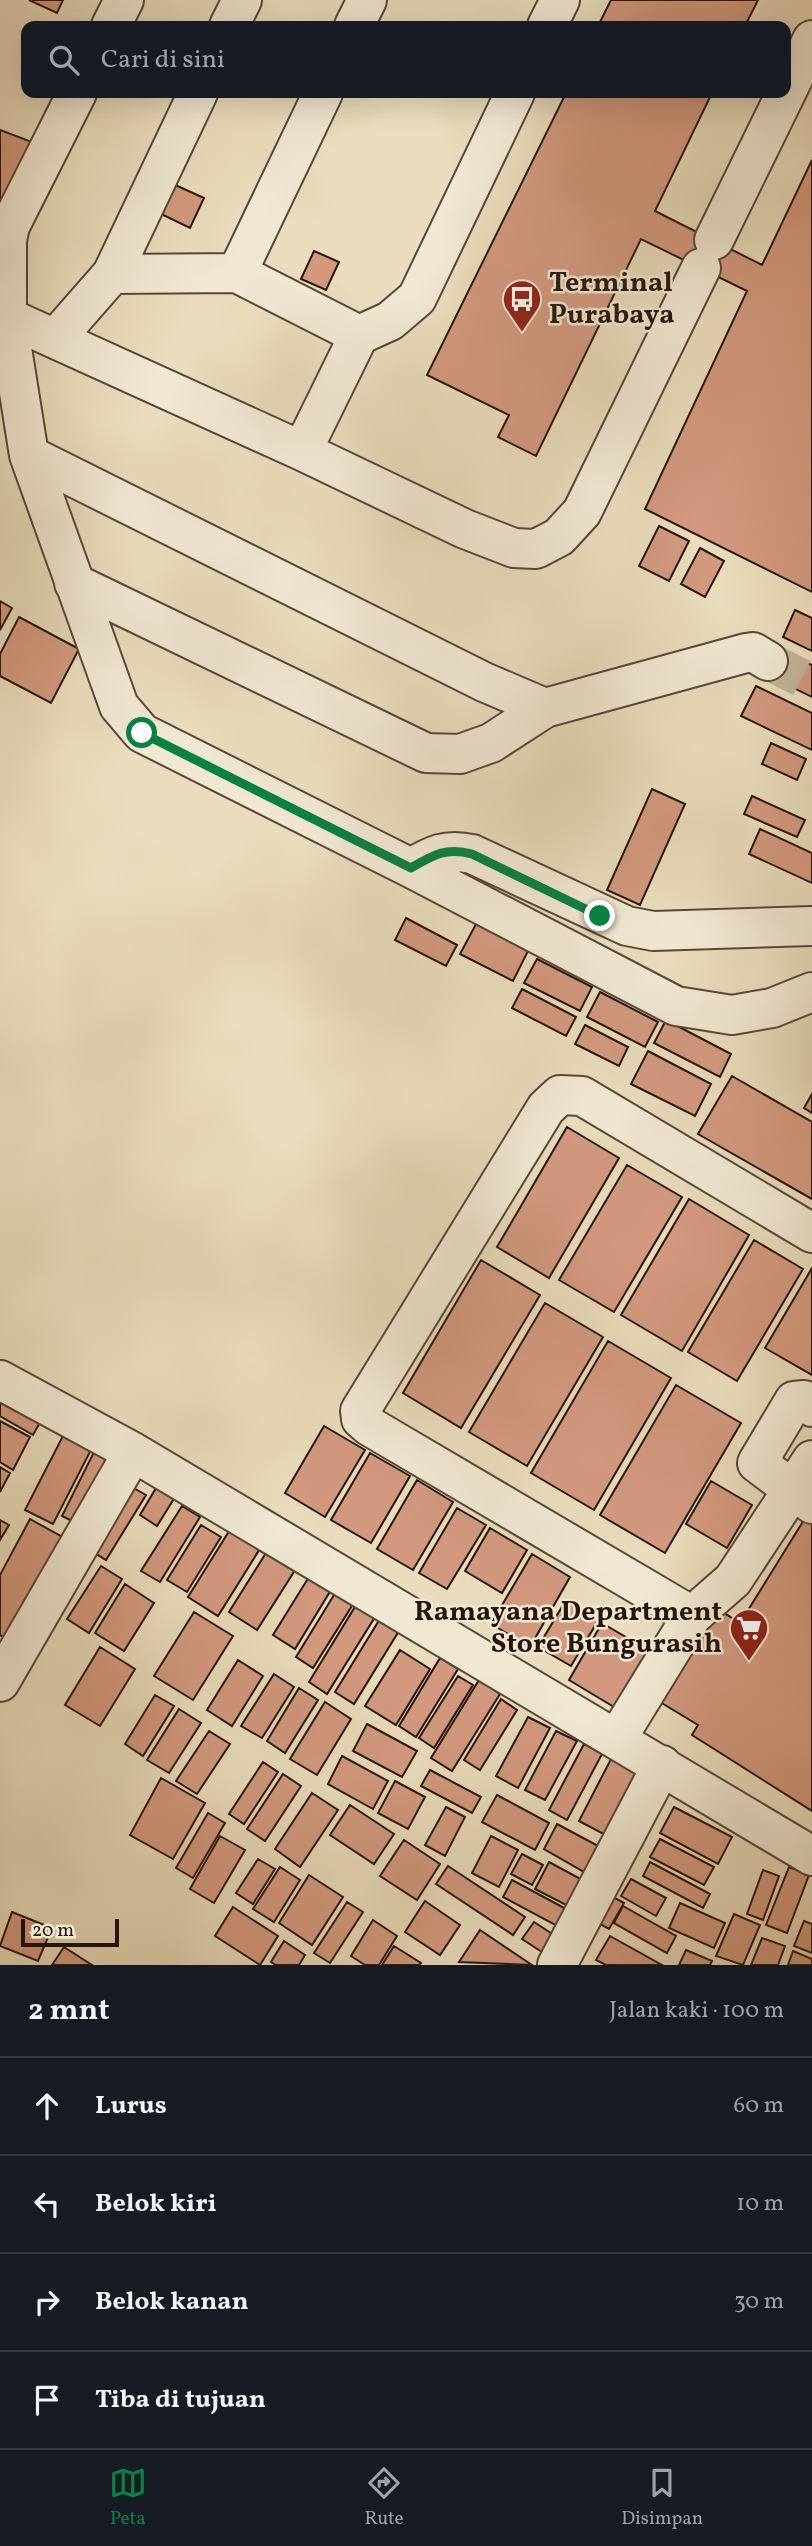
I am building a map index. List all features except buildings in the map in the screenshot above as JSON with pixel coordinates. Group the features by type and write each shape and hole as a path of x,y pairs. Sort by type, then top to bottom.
{"street":[{"path":"114,21 124,0"},
{"path":"232,21 242,0"},
{"path":"356,21 367,0"},
{"path":"550,21 560,0"},
{"path":"791,83 812,40"},
{"path":"74,98 10,226 7,240 7,317 29,455 119,706 142,733 411,868 676,1006 732,1015 772,1008 812,992"},
{"path":"56,338 111,274 196,98"},
{"path":"237,273 321,98"},
{"path":"302,451 359,335 390,321 417,298 513,98"},
{"path":"7,317 465,528 514,548 536,549 559,537 582,512 784,98"},
{"path":"111,274 237,273 359,335"},
{"path":"29,455 484,682 545,708"},
{"path":"74,583 426,753 460,754 491,743 545,708 746,653 768,660"},
{"path":"411,868 440,851 457,850 472,854 613,922 653,931 812,926"},
{"path":"692,1616 365,1424 361,1419 361,1405 546,1108 560,1095 582,1096 812,1233"},
{"path":"0,1380 133,1452 812,1856"},
{"path":"624,1727 692,1616 733,1580 805,1485 757,1463 794,1401 804,1400 812,1407"},
{"path":"0,1682 133,1452"},
{"path":"557,1965 663,1765"}],"tunnel":[{"path":"768,661 812,683"}],"place":[{"name":"Terminal Purabaya","path":"522,333"},
{"name":"Ramayana Department Store Bungurasih","path":"749,1662"}],"route":[{"path":"142,733 411,868 440,851 457,850 472,854 600,916"}]}
